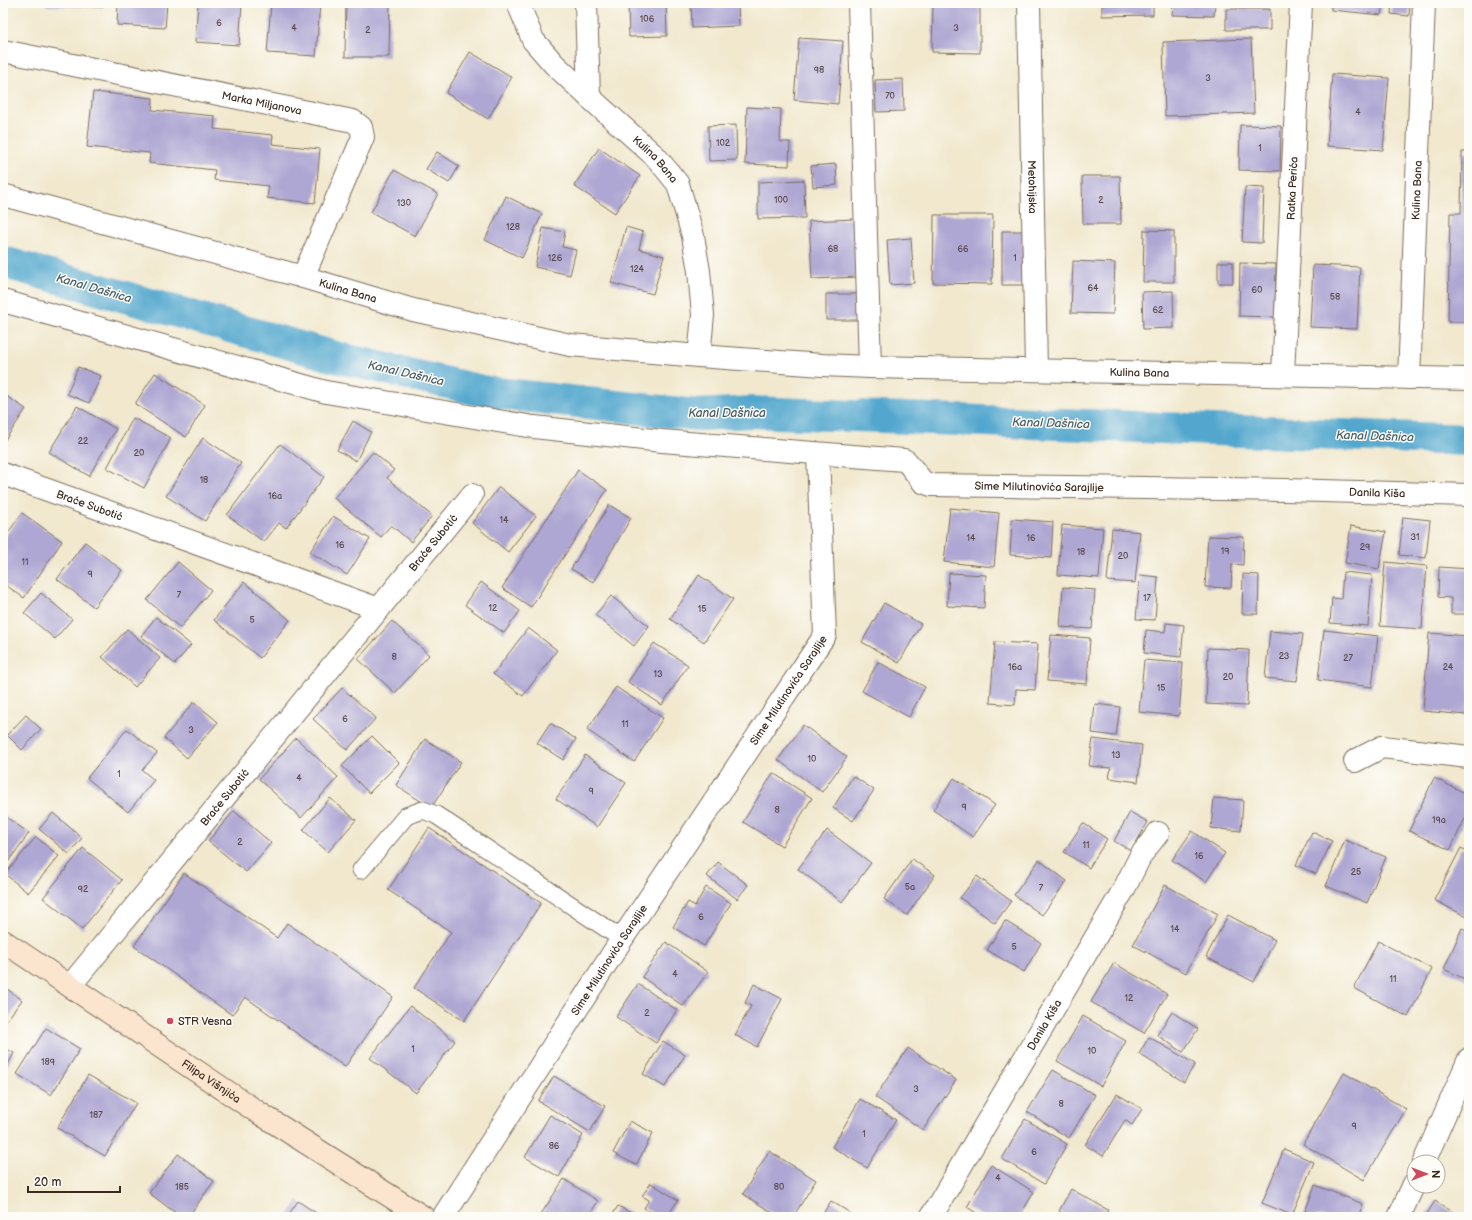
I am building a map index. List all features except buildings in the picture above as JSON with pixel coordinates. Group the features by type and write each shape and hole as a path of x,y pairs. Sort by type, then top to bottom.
{"main road":[{"name":"Filipa Višnjića","path":"3,941 256,1111 423,1217"}],"street":[{"path":"518,3 533,40 554,64 589,97"},
{"path":"586,3 589,97"},
{"path":"859,3 870,366"},
{"name":"Metohijska","path":"1029,3 1036,370"},
{"name":"Ratka Perića","path":"1283,374 1301,3"},
{"name":"Kulina Bana","path":"1409,378 1424,3"},
{"name":"Marka Miljanova","path":"3,51 353,121 361,127 363,137 303,277"},
{"name":"Kulina Bana","path":"589,97 656,157 678,184 693,236 699,271 703,315 699,356"},
{"name":"Kulina Bana","path":"3,196 303,277 413,310 570,346 822,365 1469,379"},
{"path":"3,301 326,392 534,428 818,454"},
{"name":"Sime Milutinovića Sarajlije","path":"443,1217 622,939 826,635 818,454 904,460 908,462 923,482 931,485 1286,490"},
{"name":"Braće Subotić","path":"3,474 379,609"},
{"name":"Danila Kiša","path":"1286,490 1469,495"},
{"name":"Braće Subotić","path":"70,986 472,495"},
{"path":"1355,761 1382,748 1469,757"},
{"name":"Danila Kiša","path":"931,1217 1124,889 1141,855 1158,833"},
{"path":"1428,1154 1463,1088 1469,1059"},
{"path":"1399,1217 1409,1194"}],"lane":[{"path":"361,870 406,816 423,810 436,815 622,939"}],"waterway":[{"name":"Kanal Dašnica","path":"3,262 335,357 487,392 698,415 752,412 1469,440"}],"place":[{"name":"STR Vesna","path":"170,1021"}]}
